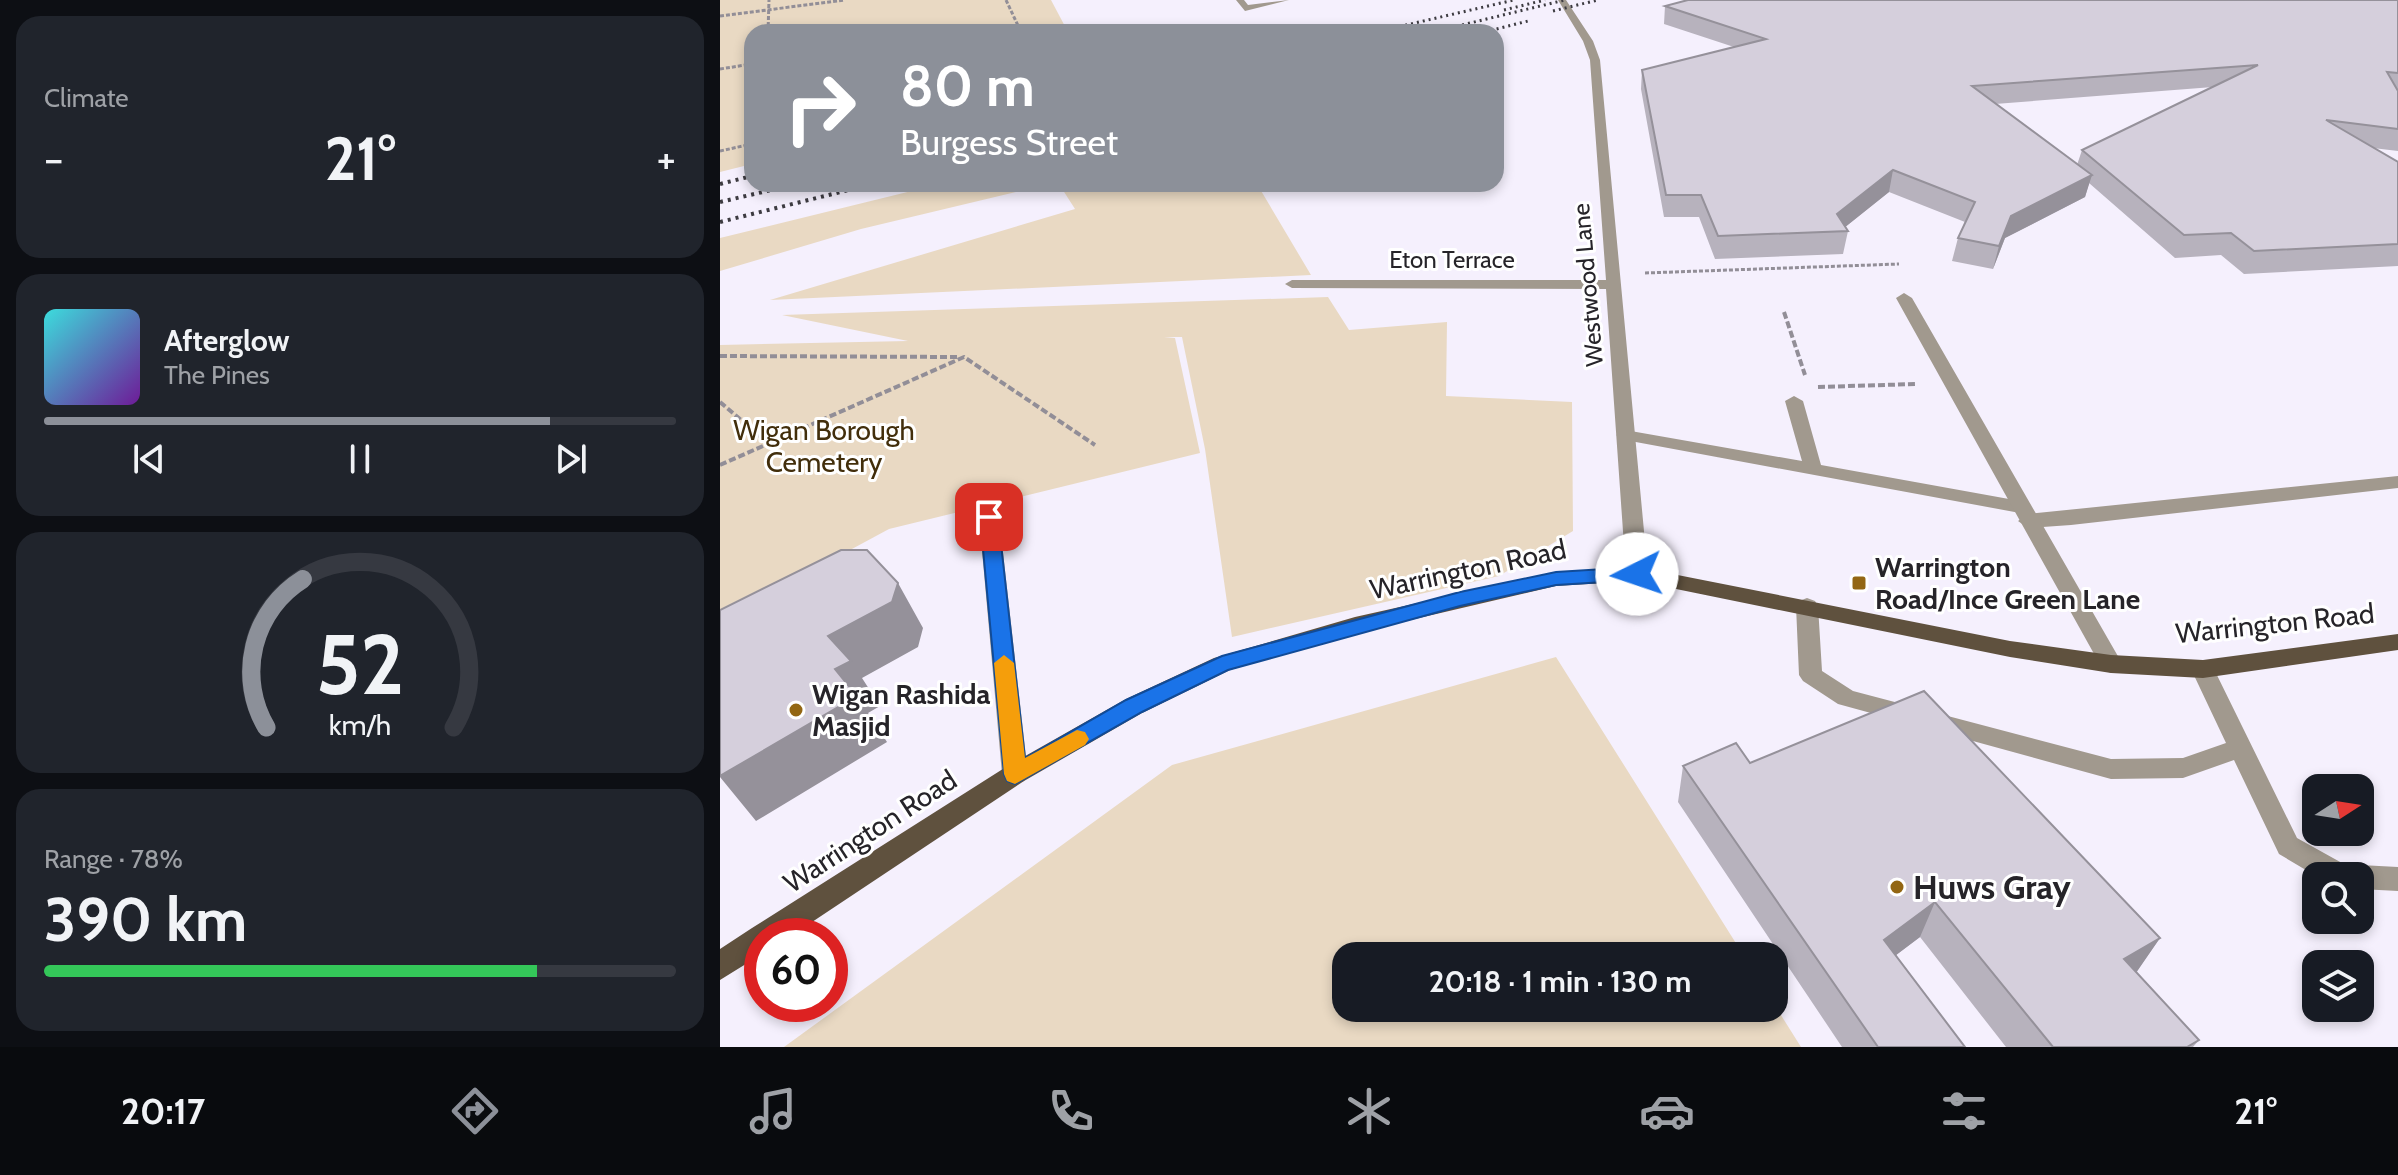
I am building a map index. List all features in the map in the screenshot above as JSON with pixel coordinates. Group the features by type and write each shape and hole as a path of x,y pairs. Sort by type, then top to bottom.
{"main road":[{"name":"Warrington Road","path":"793,918 1015,774 1134,706 1222,664 1460,599 1556,579 1637,574 2010,649 2111,664 2203,669 2398,642"},
{"name":"Warrington Road","path":"720,966 744,950"}],"street":[{"path":"1240,0 1245,8 1285,0"},
{"name":"Westwood Lane","path":"1567,7 1595,60 1637,574"},
{"name":"Eton Terrace","path":"1292,284 1612,279"},
{"path":"1904,298 1971,422 2111,664"},
{"path":"1794,401 1813,469"},
{"path":"1625,435 1813,469 2024,514 2071,519 2398,482"},
{"path":"989,517 1015,774"},
{"path":"1807,606 1811,675 1846,698 2111,769 2183,768 2241,748"},
{"path":"2203,669 2288,846 2316,862"},
{"path":"2374,878 2398,879"}],"path":[{"path":"768,24 769,0"},
{"path":"720,16 845,0"},
{"path":"1006,0 1017,24"},
{"path":"720,69 744,65"},
{"path":"720,151 744,146"},
{"path":"1612,279 1899,264"},
{"path":"1784,312 1809,387 1950,383"},
{"path":"720,356 964,357 1095,445"},
{"path":"720,465 964,357"},
{"path":"720,402 769,444"}],"green space":[{"path":"720,0 1051,0 1064,24 744,24 744,166 720,172"},
{"path":"907,192 1016,192 861,229 720,271 720,238"},
{"path":"1064,192 1262,192 1311,275 770,300 1075,209"},
{"name":"Wigan Borough Cemetery","path":"1328,297 1349,330 1447,322 1446,396 1572,402 1573,531 1499,576 1232,637 1205,449 1182,337 1164,337 1175,338 1200,453 889,529 720,620 720,345 908,341 782,315"},
{"path":"1556,657 1735,942 1332,942 1332,1022 1785,1022 1801,1047 784,1047 818,1022 848,1022 848,1000 1172,765"}],"building":[{"path":"1688,0 2398,0 2398,73 2387,72 2398,91 2398,129 2326,120 2398,162 2398,244 2254,251 2231,233 2184,235 2082,150 2258,65 1972,86 2092,175 2011,216 1999,246 1958,238 1975,202 1893,170 1837,214 1848,231 1718,236 1701,195 1666,195 1642,70 1766,39 1665,6"},
{"path":"841,550 867,550 898,583 892,602 828,636 851,661 835,669 857,696 720,776 720,610"},
{"name":"Huws Gray","path":"1924,691 2160,938 2124,959 2199,1040 2187,1047 2053,1047 1935,902 1884,940 1965,1047 1878,1047 1683,766 1736,743 1750,763"}],"railway":[{"path":"1410,24 1514,0"},
{"path":"1504,10 1545,0"},
{"path":"1466,24 1565,0"},
{"path":"1553,11 1598,0"},
{"path":"1504,27 1528,21"},
{"path":"720,184 744,178"},
{"path":"720,202 763,192"},
{"path":"720,222 841,192"}],"slow traffic":[{"path":"1004,663 1015,774 1077,739"}],"place":[{"name":"Warrington Road/Ince Green Lane","path":"1859,583"},
{"name":"Wigan Rashida Masjid","path":"796,710"},
{"name":"Huws Gray","path":"1897,887"}],"route":[{"path":"989,517 1015,774 1134,706 1222,664 1355,625 1460,599 1556,579 1637,574"}]}
